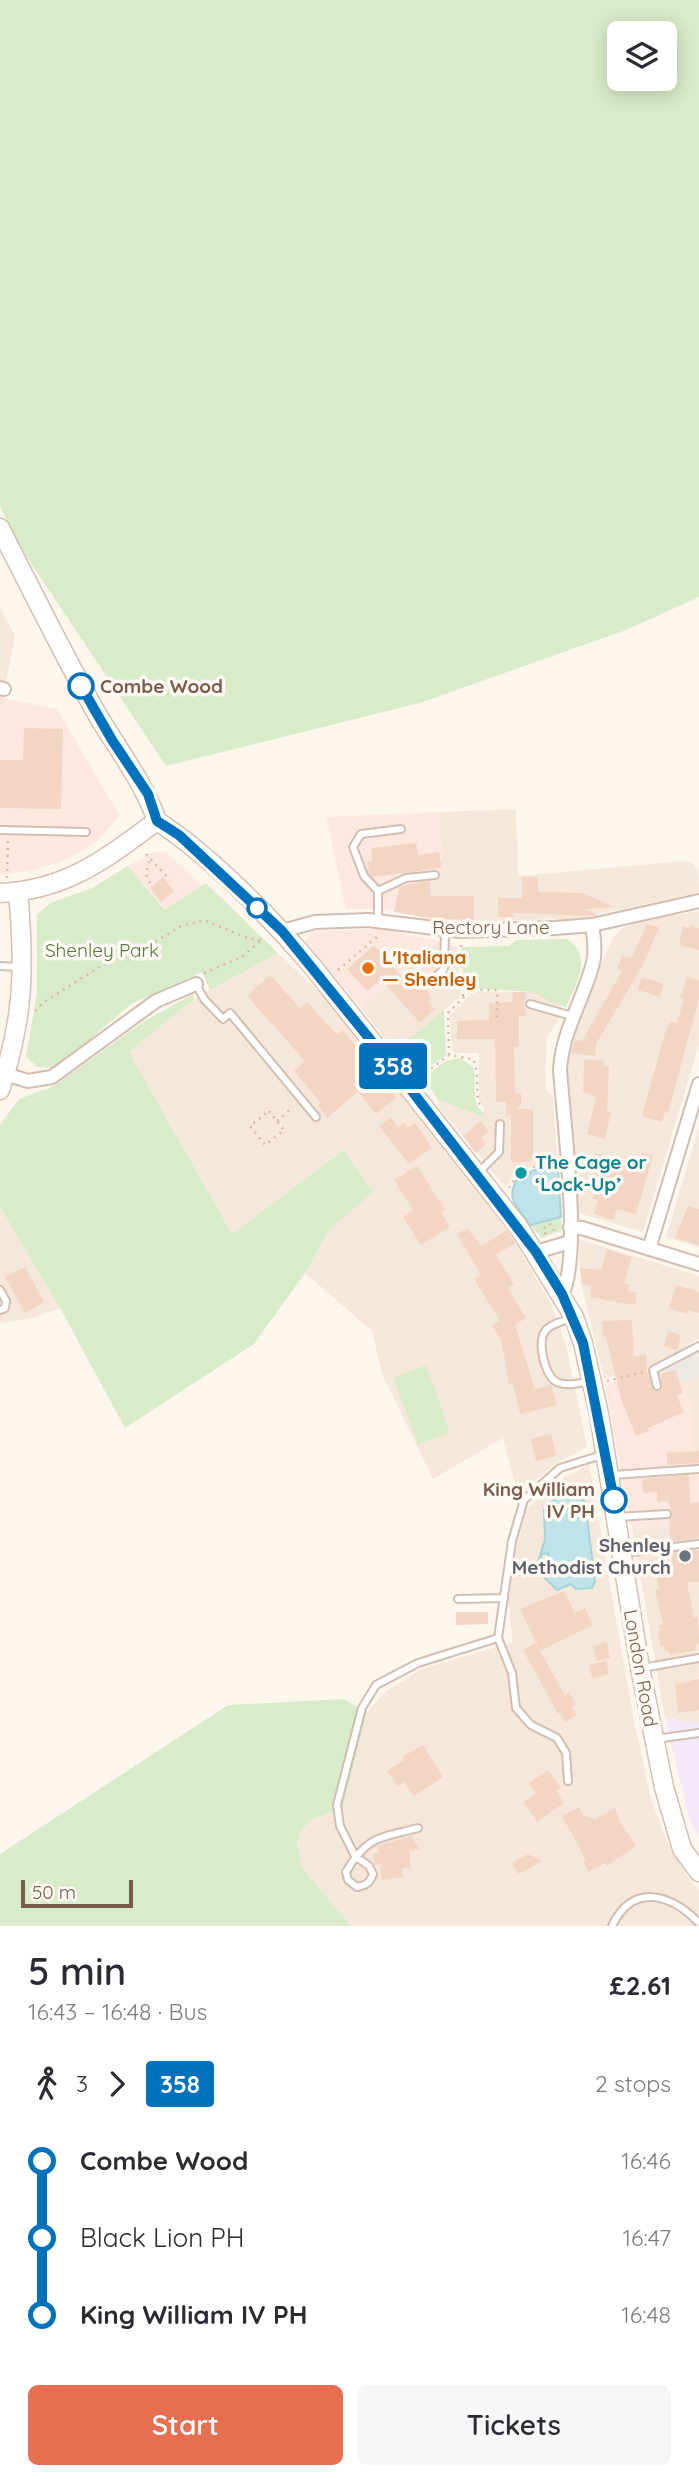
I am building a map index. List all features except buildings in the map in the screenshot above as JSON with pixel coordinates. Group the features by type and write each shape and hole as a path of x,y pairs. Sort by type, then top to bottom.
{"main road":[{"path":"0,528 77,678 112,740 148,794 157,821 92,868 48,887 8,888 23,967 21,1011 3,1082"},
{"name":"London Road","path":"157,821 179,835 282,931 325,982 478,1174 536,1252 574,1317 593,1382 607,1454 653,1739 672,1822 682,1849 699,1872"}],"street":[{"name":"Rectory Lane","path":"282,931 315,922 378,920 460,931 592,925 699,901"},
{"path":"562,1294 570,1271 570,1227 560,1069 565,1033 594,961 592,925"},
{"path":"3,1082 52,1077 156,1001 196,984"},
{"path":"649,1249 699,1084"},
{"path":"570,1227 582,1228 699,1264"},
{"path":"536,1252 570,1242"}],"lane":[{"path":"378,920 378,891 363,876 353,847 361,834 401,829"},
{"path":"4,830 86,832"},
{"path":"378,891 406,878 435,875"},
{"path":"429,983 444,969 445,930"},
{"path":"0,965 23,967"},
{"path":"196,984 204,999 223,1019 230,1013 316,1117"},
{"path":"530,1004 572,1016"},
{"path":"478,1174 499,1152 500,1124"},
{"path":"0,1290 6,1301 5,1308 0,1310"},
{"path":"574,1317 548,1327 543,1334 541,1341 548,1370 555,1380 563,1384 593,1382"},
{"path":"657,1386 653,1370 699,1346"},
{"path":"568,1781 566,1753 556,1738 531,1725 516,1708 512,1673 498,1638 512,1541 524,1500 559,1468 607,1454"},
{"path":"610,1476 699,1469"},
{"path":"617,1517 667,1514"},
{"path":"623,1553 699,1544"},
{"path":"458,1599 504,1598"},
{"path":"418,1828 371,1840 355,1856 346,1871 348,1880 357,1887 370,1881 373,1874 369,1866 355,1856 340,1826 337,1805 362,1708 376,1685 418,1663 498,1638"},
{"path":"640,1668 699,1658"},
{"path":"653,1739 699,1733"},
{"path":"612,1926 634,1901 646,1897 672,1900 699,1923"}],"path":[{"path":"4,830 8,888"},
{"path":"146,853 170,880"},
{"path":"149,883 146,874 150,859"},
{"path":"34,1011 101,966 144,950 181,926 204,920 247,937 262,939 242,957 202,974 196,984"},
{"path":"325,982 394,922"},
{"path":"460,931 463,998"},
{"path":"449,1055 448,1013 471,990 497,990 497,1019"},
{"path":"408,1086 449,1055 473,1059 477,1071 477,1099 482,1109"},
{"path":"277,1121 302,1100"},
{"path":"270,1111 277,1121 284,1130 264,1145 250,1126 270,1111"},
{"path":"508,1190 516,1177 524,1178 534,1167 557,1163"},
{"path":"593,1382 653,1370"}],"shaded area":[{"path":"0,608 15,636 0,713"},
{"path":"3,698 57,709 120,816 95,843 66,860 31,871 0,875 0,713"},
{"path":"516,809 518,876 683,861 692,863 698,870 699,893 576,919 490,921 424,918 426,905 432,905 432,879 442,868 439,812"},
{"path":"439,812 442,868 440,879 432,879 432,905 426,906 424,918 384,909 346,909 326,817"},
{"path":"165,851 202,886 164,910 128,866 154,852"},
{"path":"699,911 699,1044 643,1232 575,1212 567,1095 569,1037 613,937 623,928 637,922"},
{"path":"382,929 438,941 361,1008 305,941 309,934 318,931"},
{"path":"438,941 457,947 460,997 395,1051 361,1008"},
{"path":"278,953 326,999 403,1091 406,1102 504,1224 551,1304 566,1346 587,1447 552,1466 518,1495 503,1438 433,1479 382,1374 372,1331 305,1273 330,1229 372,1192 342,1150 232,1234 129,1052 194,999"},
{"path":"473,992 535,992 562,1007 560,1017 547,1038 545,1088 553,1097 557,1160 538,1163 525,1170 520,1168 505,1187 439,1107 438,1100 484,1117 484,1108 479,1100 479,1053 456,1053 452,1049 450,1016"},
{"path":"699,1127 699,1247 666,1237"},
{"path":"0,1207 60,1308 33,1318 0,1323"},
{"path":"578,1239 699,1276 699,1338 653,1368 604,1378 581,1283"},
{"path":"699,1350 699,1376 634,1396 629,1378 662,1369"},
{"path":"699,1376 699,1466 666,1468 666,1450 691,1448 690,1402 682,1381"},
{"path":"629,1378 635,1396 682,1381 690,1402 691,1449 666,1450 666,1468 699,1466 699,1524 632,1528 605,1384"},
{"path":"589,1464 634,1721 651,1799 666,1839 685,1873 699,1891 699,1926 351,1926 302,1868 297,1845 299,1834 310,1820 343,1808 367,1712 384,1693 421,1669 513,1642 508,1599 515,1550 527,1509 556,1483"},
{"path":"699,1524 699,1724 665,1718 632,1528"},
{"path":"665,1718 699,1724 699,1837 690,1821"}],"green space":[{"name":"Combe Wood","path":"0,0 699,0 699,597 626,630 420,703 166,766 23,551 0,507"},
{"name":"Shenley Park","path":"128,866 164,910 206,883 278,953 210,990 202,972 131,1004 61,1064 50,1068 37,1067 26,1056 37,994 37,915 50,903 92,888"},
{"path":"567,939 580,954 581,962 578,980 566,1007 535,992 464,988 462,947 509,946 516,940"},
{"path":"193,994 194,999 129,1052 232,1234 343,1150 373,1192 330,1229 305,1273 254,1344 125,1428 60,1308 0,1207 0,1125 19,1099 54,1086 146,1020"},
{"path":"444,1010 446,1055 421,1073 411,1060 401,1059 395,1051"},
{"path":"460,1058 473,1067 475,1098 484,1117 438,1100 424,1077 446,1061"},
{"path":"561,1217 562,1230 542,1238 530,1225"},
{"path":"426,1365 450,1433 418,1444 393,1377"},
{"path":"343,1699 367,1712 343,1808 310,1820 299,1834 297,1845 302,1868 351,1926 0,1926 0,1854 228,1705"}],"water":[{"path":"551,1166 558,1168 561,1217 530,1225 514,1203 514,1187 517,1179 524,1181 532,1171"},
{"path":"572,1491 585,1502 595,1581 592,1588 576,1589 571,1584 557,1590 538,1571 549,1574 553,1572 548,1553 542,1554 539,1568 536,1567 545,1540 544,1510 556,1498"}],"bus line":[{"name":"358","path":"81,686 112,740 148,794 157,821 179,835 282,931 501,1203 536,1252 574,1317 583,1343 614,1500"}],"place":[{"name":"Combe Wood","path":"81,686"},
{"name":"L'Italiana — Shenley","path":"368,968"},
{"name":"The Cage or ‘Lock-Up’","path":"521,1173"},
{"name":"King William IV PH","path":"614,1500"},
{"name":"Shenley Methodist Church","path":"685,1556"}]}
